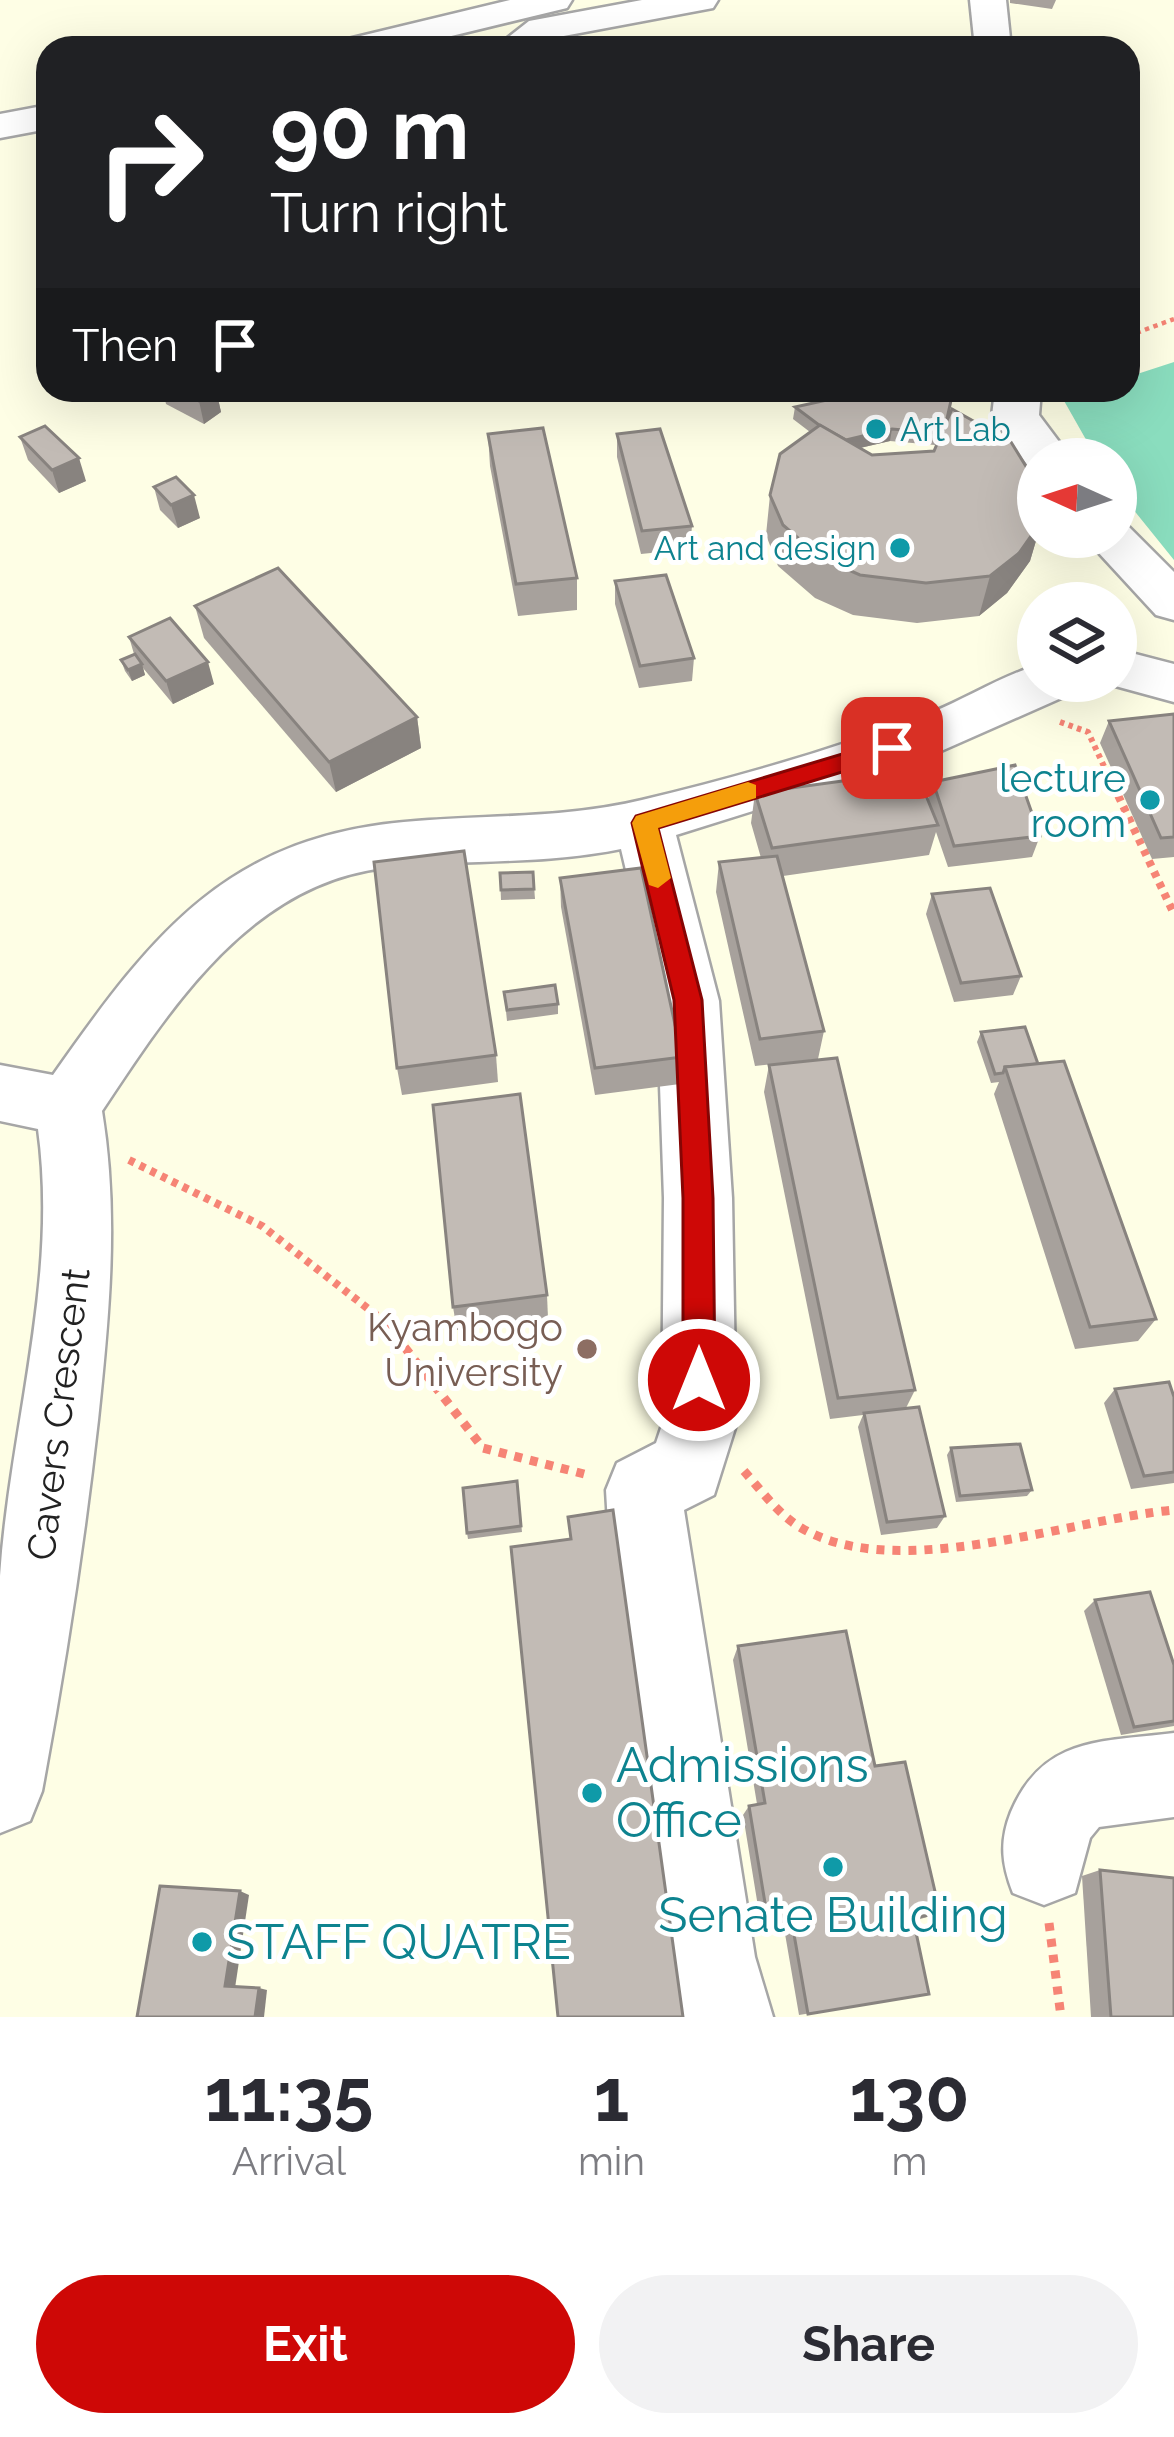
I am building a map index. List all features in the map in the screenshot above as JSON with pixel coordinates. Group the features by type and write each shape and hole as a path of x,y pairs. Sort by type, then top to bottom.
{"street":[{"path":"406,36 554,0"},
{"path":"531,36 542,29 700,0"},
{"path":"988,0 992,36"},
{"path":"0,126 36,118"},
{"path":"1017,402 1015,416 1032,438"},
{"path":"1130,558 1174,602"},
{"path":"1137,673 1174,683"},
{"path":"47,1111 235,903 274,877 317,860 376,849 578,835 644,823 933,735 1017,697"},
{"path":"644,823 688,1000 698,1198 699,1425 687,1468 644,1490 649,1558 711,1958 728,2017"},
{"name":"Cavers Crescent","path":"0,1791 49,1518 79,1233 47,1111"},
{"path":"1044,1862 1050,1821 1077,1788 1174,1775"}],"path":[{"path":"1140,332 1174,319"},
{"path":"1044,702 1088,732 1174,914"},
{"path":"47,1111 262,1226 394,1329 416,1367 483,1448 644,1490"},
{"path":"699,1425 800,1527 872,1549 940,1550 1138,1511 1174,1510"},
{"path":"1044,1862 1061,2017"}],"shaded area":[{"name":"Kyambogo University","path":"0,0 1174,0 1174,2017 0,2017"}],"green space":[{"path":"1174,362 1174,560 1137,514 1137,438 1085,438 1065,402 1140,402 1140,373"}],"building":[{"name":"Art Lab","path":"818,402 951,402 944,429 937,433 892,429 846,440 795,407"},
{"name":"Art and design","path":"952,409 1011,442 1017,452 1017,555 990,576 926,583 860,575 821,558 783,525 770,495 780,454 820,425 872,455 934,451"},
{"path":"45,426 79,458 52,470 20,437"},
{"path":"543,428 577,578 516,584 488,434"},
{"path":"660,429 692,526 642,531 617,434"},
{"path":"176,477 194,495 171,505 154,487"},
{"path":"278,568 417,717 329,762 195,606"},
{"path":"666,575 694,658 640,666 615,581"},
{"path":"170,618 208,662 166,681 129,637"},
{"path":"135,654 142,664 128,670 121,660"},
{"name":"lecture room","path":"1174,714 1174,837 1161,838 1109,721"},
{"path":"1015,765 1040,836 954,846 933,782"},
{"path":"916,771 938,825 772,848 755,793"},
{"path":"464,851 496,1055 397,1068 374,862"},
{"path":"777,856 824,1031 760,1039 719,862"},
{"path":"641,868 682,1057 595,1068 560,878"},
{"path":"533,872 534,889 501,890 500,873"},
{"path":"990,888 1021,976 961,983 932,894"},
{"path":"555,985 558,1004 507,1010 504,992"},
{"path":"1025,1027 1038,1064 1005,1067 1003,1073 995,1074 981,1032"},
{"path":"837,1058 915,1390 838,1398 769,1065"},
{"path":"1064,1061 1156,1319 1090,1327 1005,1067"},
{"path":"520,1094 547,1295 453,1307 433,1105"},
{"path":"1169,1382 1174,1397 1174,1472 1144,1476 1115,1389"},
{"path":"919,1407 945,1516 887,1522 864,1413"},
{"path":"1020,1444 1032,1490 960,1496 951,1448"},
{"path":"517,1481 521,1526 467,1533 463,1488"},
{"name":"Admissions Office","path":"613,1510 683,2017 558,2017 511,1547 571,1539 568,1517"},
{"path":"1150,1592 1174,1665 1174,1721 1134,1727 1095,1600"},
{"name":"Senate Building","path":"846,1631 875,1766 905,1762 940,1913 913,1918 929,1994 808,2014 792,1923 769,1927 749,1806 765,1803 738,1646"},
{"path":"1100,1870 1174,1878 1174,2017 1111,2017"},
{"name":"STAFF QUATRE","path":"160,1886 240,1891 225,1986 259,1988 255,2017 137,2017"}],"slow traffic":[{"path":"658,878 644,823 748,792"}],"place":[{"name":"Art Lab","path":"876,429"},
{"name":"Art and design","path":"900,548"},
{"name":"lecture room","path":"1150,800"},
{"name":"Kyambogo University","path":"587,1349"},
{"name":"Admissions Office","path":"592,1793"},
{"name":"Senate Building","path":"833,1867"},
{"name":"STAFF QUATRE","path":"202,1942"}],"route":[{"path":"699,1380 698,1198 688,1000 644,823 892,748"}]}
